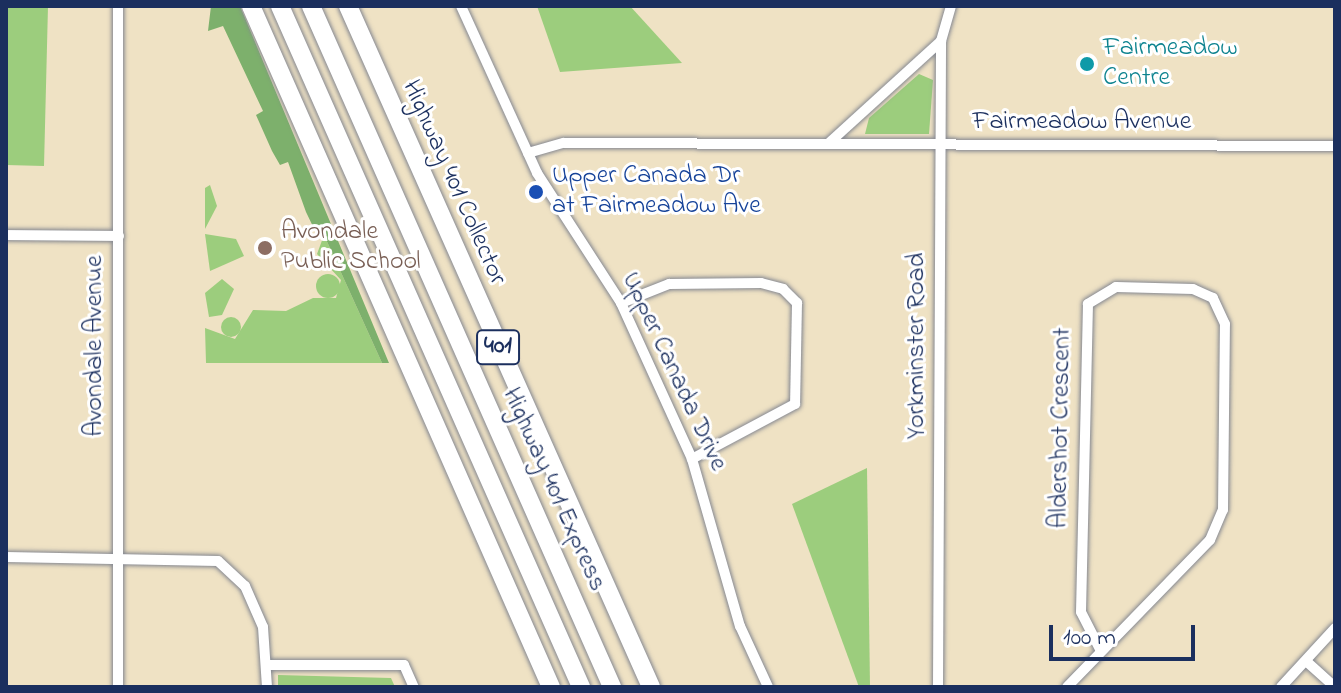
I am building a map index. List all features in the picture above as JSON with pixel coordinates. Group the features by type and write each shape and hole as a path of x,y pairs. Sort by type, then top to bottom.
{"highway":[{"path":"251,6 551,687"},
{"name":"Highway 401 Express","path":"280,6 581,687"},
{"name":"Highway 401 Express","path":"311,6 612,687"},
{"name":"Highway 401 Collector","path":"348,6 651,687"},
{"path":"455,474 470,527 541,687"}],"street":[{"name":"Avondale Avenue","path":"118,6 118,687"},
{"name":"Upper Canada Drive","path":"461,6 528,153 621,303 692,459 735,613 768,687"},
{"name":"Yorkminster Road","path":"938,687 939,144 941,41 951,6"},
{"path":"828,143 941,41"},
{"name":"Fairmeadow Avenue","path":"528,153 564,143 1335,146"},
{"path":"6,235 119,236"},
{"path":"621,303 669,284 761,283 783,289 797,303 795,404 692,459"},
{"name":"Aldershot Crescent","path":"1067,687 1210,540 1223,510 1225,324 1213,298 1193,289 1116,287 1088,304 1081,612 1101,651"},
{"path":"6,557 191,557 228,567 263,627 267,687"},
{"path":"1281,687 1335,628"},
{"path":"1306,661 1335,687"},
{"path":"266,665 404,665 414,687"}],"green space":[{"path":"6,6 48,6 44,166 6,165"},
{"path":"211,6 240,6 389,363 382,363 324,235 318,237 288,162 280,165 272,151 256,115 263,111 223,26 208,31"},
{"path":"537,6 630,6 682,63 560,72"},
{"path":"919,74 933,80 929,134 865,134 869,118"},
{"path":"210,185 217,206 205,229 205,188"},
{"path":"205,234 236,239 244,256 210,271"},
{"path":"324,235 382,363 206,363 205,328 235,339 253,310 286,311 313,298 336,298 341,280 317,254"},
{"path":"328,274 336,278 340,286 336,294 328,298 320,294 316,286 320,278"},
{"path":"222,279 234,289 222,315 209,317 205,293"},
{"path":"231,317 238,320 241,327 238,334 231,337 224,334 221,327 224,320"},
{"path":"867,468 870,687 859,687 792,504"},
{"path":"278,675 391,678 395,687 278,687"}],"place":[{"name":"Fairmeadow Centre","path":"1087,64"},
{"name":"Upper Canada Dr at Fairmeadow Ave","path":"536,192"},
{"name":"Avondale Public School","path":"265,248"}]}
